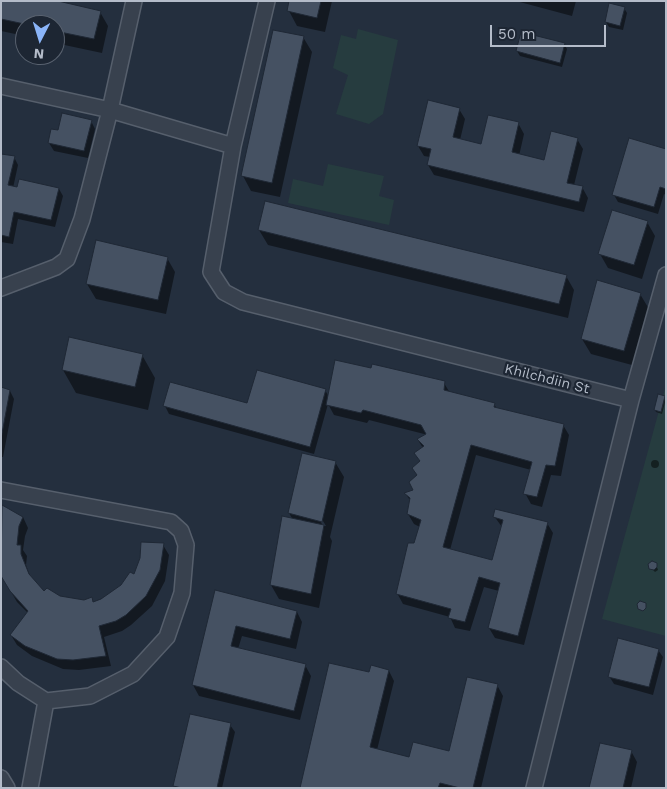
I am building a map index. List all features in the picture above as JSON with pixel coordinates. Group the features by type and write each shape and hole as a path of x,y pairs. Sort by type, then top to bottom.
{"street":[{"path":"1,288 56,267 67,259 82,219 110,110 134,1"},
{"name":"Khilchdiin St","path":"267,1 233,146 211,272 224,292 243,302 631,400"},
{"path":"1,86 110,110 233,146"},
{"path":"534,788 631,400 666,275"},
{"path":"1,490 171,522 181,531 186,545 182,593 167,637 133,674 90,696 46,701 18,684 1,667"},
{"path":"30,788 46,701"},
{"path":"1,778 8,788"}],"green space":[{"path":"358,29 398,40 383,114 369,124 336,114 348,75 333,68 341,35 356,39"},
{"path":"328,164 384,176 379,196 394,200 389,225 288,203 293,179 323,186"},
{"path":"666,385 666,636 602,619"}],"building":[{"path":"1,1 58,1 101,11 94,39 65,33 65,15 15,15 15,22 1,19"},
{"path":"289,1 321,1 317,18 287,11"},
{"path":"609,3 625,7 620,26 605,22"},
{"path":"273,30 304,36 272,183 241,176"},
{"path":"521,32 565,43 560,63 516,51"},
{"path":"428,100 460,108 453,137 481,144 488,115 519,122 512,152 544,160 551,131 578,138 567,183 583,186 579,202 427,165 431,149 417,146"},
{"path":"62,113 92,120 84,151 48,143 51,129 58,130"},
{"path":"629,138 666,149 666,189 660,187 654,207 612,195"},
{"path":"1,154 15,156 8,185 17,187 19,179 59,188 51,220 14,212 9,237 1,235"},
{"path":"265,201 567,275 559,304 258,230"},
{"path":"612,210 648,221 634,265 598,254"},
{"path":"96,240 168,257 158,300 86,284"},
{"path":"597,280 641,293 624,351 581,339"},
{"path":"69,337 143,354 135,387 62,370"},
{"path":"335,360 371,368 372,364 445,381 444,390 495,403 494,407 564,424 555,466 546,465 537,497 523,494 532,462 471,445 443,547 492,560 503,520 493,517 495,509 548,522 518,636 488,628 500,583 479,577 465,622 448,618 451,609 396,594 408,543 414,543 421,520 407,514 410,498 404,493 413,490 409,482 417,475 412,468 420,461 414,453 424,446 417,439 426,434 421,425 363,410 361,413 326,405"},
{"path":"257,370 326,389 310,447 163,406 170,382 247,403"},
{"path":"1,387 10,390 1,439"},
{"path":"658,394 665,396 661,412 654,410"},
{"path":"302,453 336,461 322,522 288,513"},
{"path":"2,505 23,517 19,526 17,545 21,545 21,554 29,574 44,591 47,588 60,596 84,600 92,597 93,602 101,599 121,585 130,572 134,574 140,558 141,542 164,543 160,570 146,596 126,615 116,621 99,626 106,656 73,660 57,659 25,646 10,635 28,611 10,591 1,576"},
{"path":"282,516 324,525 311,594 270,585"},
{"path":"652,561 657,563 657,567 654,570 649,569 648,564"},
{"path":"215,590 297,611 290,639 236,626 231,646 306,664 294,711 192,685"},
{"path":"640,601 646,603 646,608 643,611 638,609 637,604"},
{"path":"618,638 659,649 649,687 608,677"},
{"path":"329,663 369,672 371,665 389,670 370,747 409,757 413,742 449,751 467,677 498,684 473,788 460,788 440,783 438,788 300,788"},
{"path":"190,714 231,723 217,788 182,788 173,786"},
{"path":"600,743 632,750 623,788 589,788"}]}
